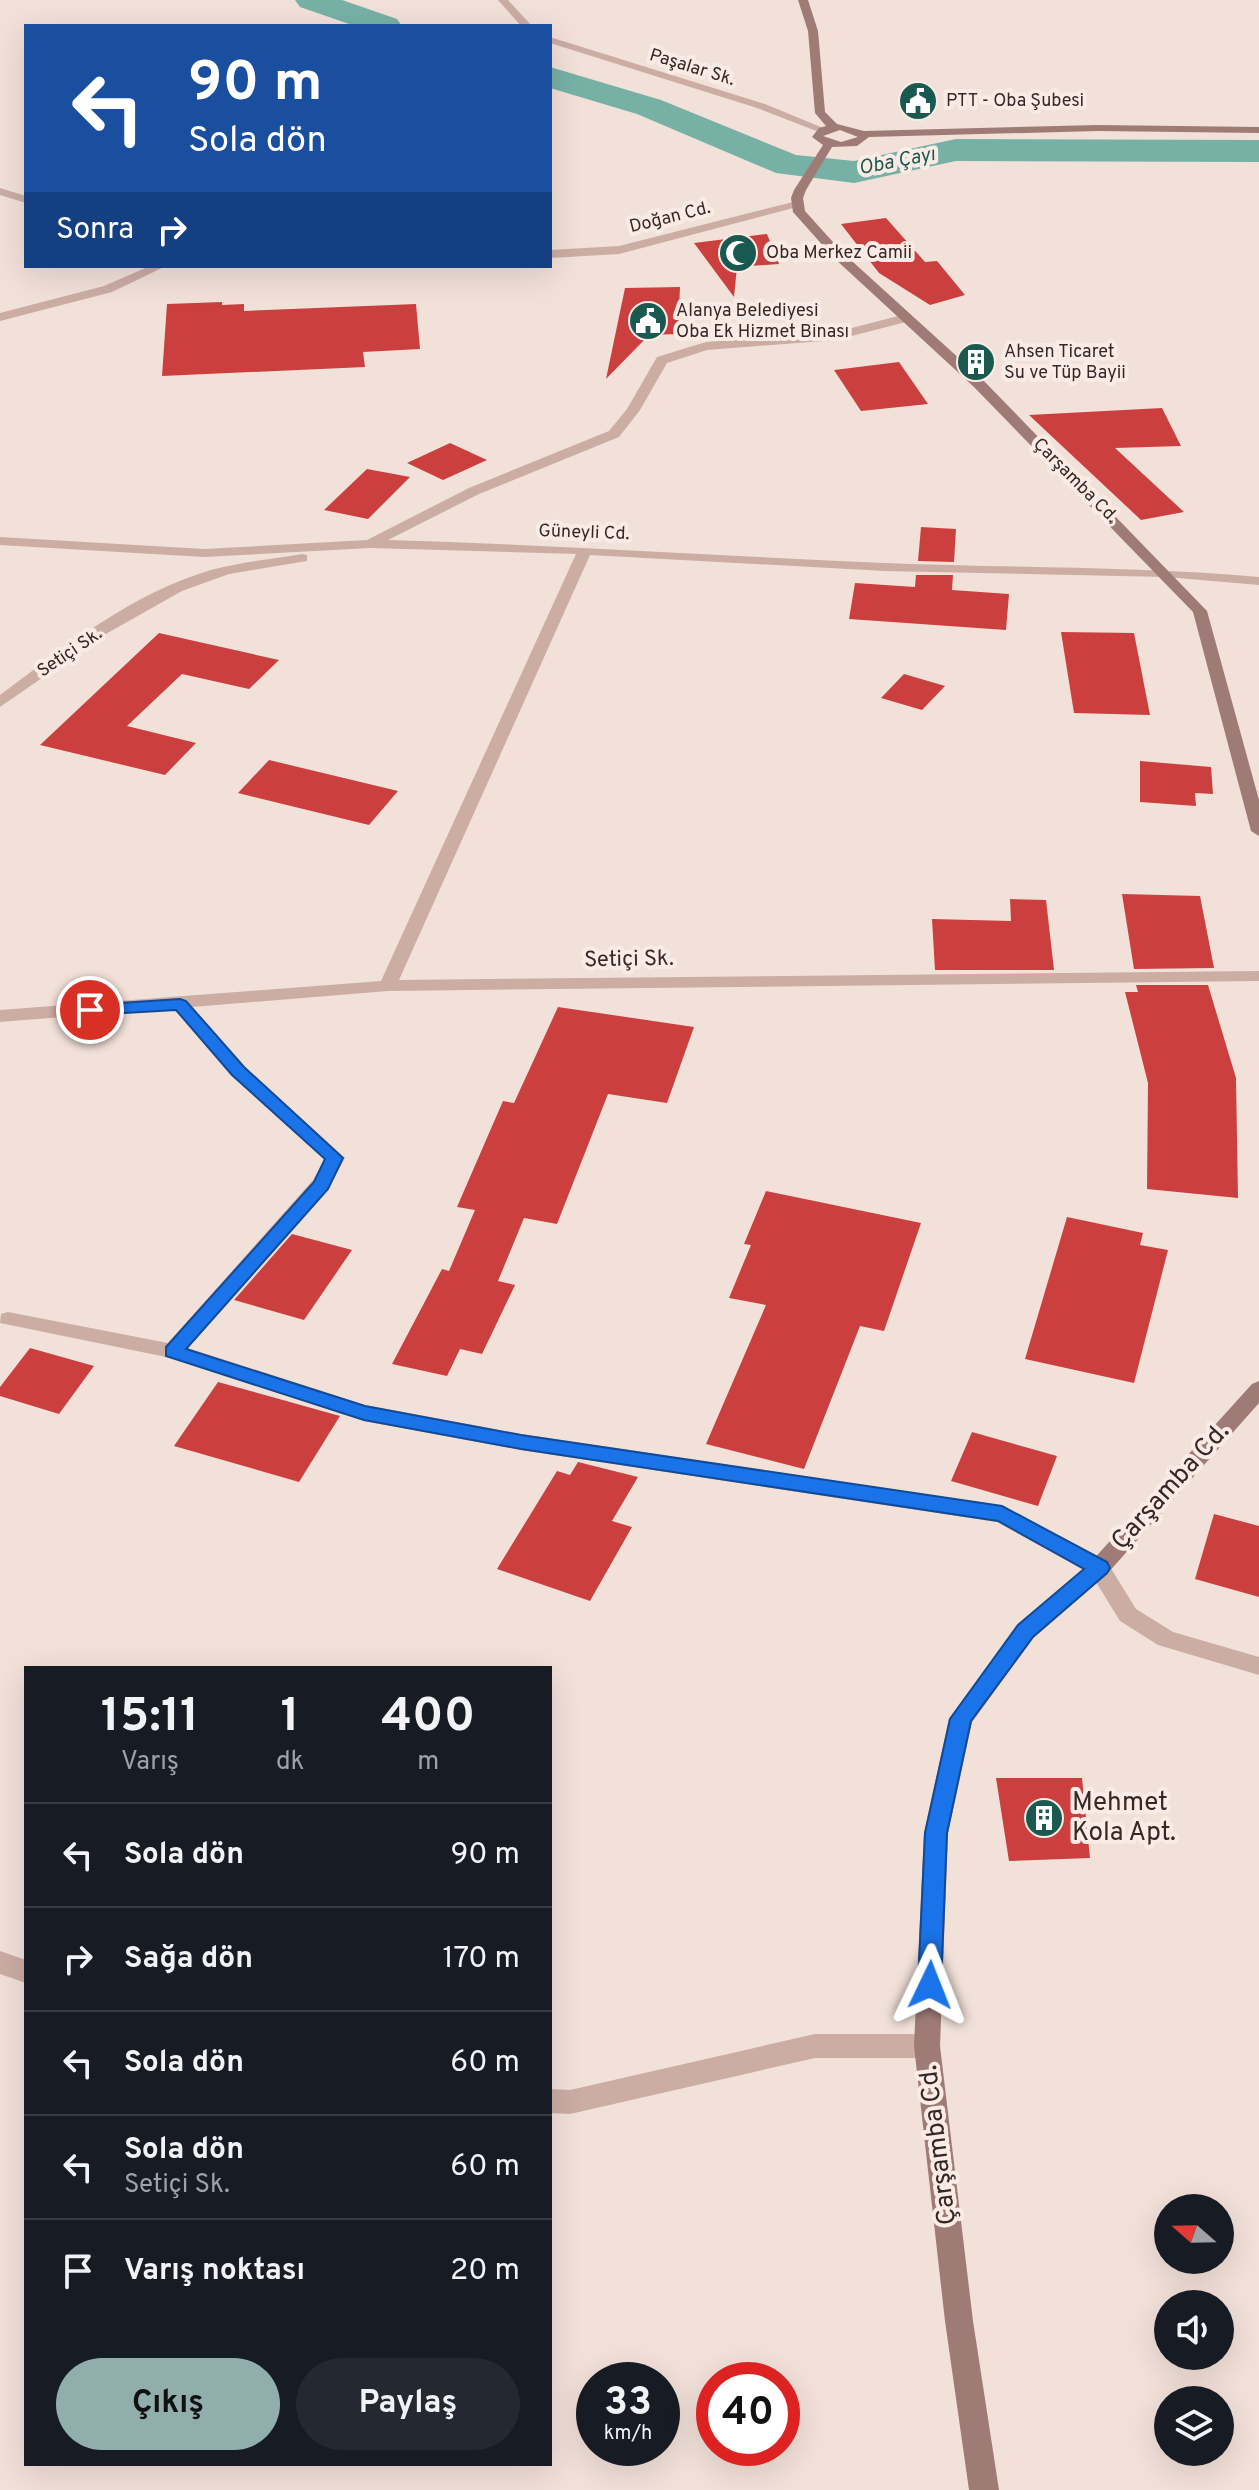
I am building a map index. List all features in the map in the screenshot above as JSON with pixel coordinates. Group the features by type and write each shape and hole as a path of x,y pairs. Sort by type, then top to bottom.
{"street":[{"path":"503,0 525,24"},
{"path":"803,0 813,31 820,113 828,129"},
{"name":"Paşalar Sk.","path":"552,41 828,129"},
{"path":"864,134 863,139 855,143 829,144 817,137 828,129 852,129 864,134 1098,128 1259,130"},
{"path":"799,197 820,155 829,144"},
{"path":"0,191 24,199"},
{"name":"Doğan Cd.","path":"552,254 619,250 799,197"},
{"name":"Çarşamba Cd.","path":"799,197 799,212 838,255 979,384 1200,611 1259,831"},
{"path":"0,317 15,316 108,289 155,268"},
{"path":"371,544 474,491 614,434 633,410 662,360 706,346 836,336 906,318"},
{"name":"Güneyli Cd.","path":"0,541 204,553 371,544 585,550 885,567 1166,573 1259,581"},
{"name":"Setiçi Sk.","path":"0,702 67,654 161,595 208,576 371,544"},
{"path":"388,986 585,550"},
{"path":"204,553 208,576"},
{"name":"Setiçi Sk.","path":"0,1016 388,986 1259,976"},
{"path":"173,1351 321,1184 335,1158 238,1071 180,1004"},
{"path":"8,1319 173,1351 364,1413 521,1442 1002,1514 1099,1568 1128,1615 1166,1639 1259,1666"},
{"name":"Çarşamba Cd.","path":"984,2490 959,2321 927,2046 936,1833 961,1719 1026,1631 1099,1568 1259,1389"},
{"path":"0,1962 24,1971"},
{"path":"552,2101 570,2102 815,2046 927,2046"}],"building":[{"path":"886,218 925,262 937,261 965,295 930,305 879,273 841,224"},
{"name":"Oba Merkez Camii","path":"767,234 779,264 737,267 734,297 694,243"},
{"name":"Alanya Belediyesi Oba Ek Hizmet Binası","path":"680,287 678,334 649,335 606,379 625,288"},
{"path":"222,302 222,305 244,304 244,311 416,304 420,349 363,352 365,367 162,376 167,304"},
{"path":"899,362 928,404 861,411 834,370"},
{"path":"1162,408 1181,446 1115,448 1184,512 1141,520 1029,415"},
{"path":"450,443 487,460 443,480 407,463"},
{"path":"367,469 410,477 368,519 324,510"},
{"path":"921,527 956,529 954,562 918,561"},
{"path":"916,575 953,575 952,590 1009,594 1006,630 849,619 855,583 915,587"},
{"path":"1061,632 1134,633 1150,715 1074,713"},
{"path":"159,633 279,660 249,689 182,674 127,726 196,743 165,775 40,745"},
{"path":"904,674 945,686 922,710 881,698"},
{"path":"269,760 398,791 369,825 238,793"},
{"path":"1140,761 1211,767 1213,794 1195,793 1196,806 1140,802"},
{"path":"1122,894 1200,896 1214,968 1134,969"},
{"path":"1010,899 1046,900 1054,970 935,970 932,919 1011,921"},
{"path":"1136,985 1208,985 1236,1078 1238,1198 1147,1189 1148,1083 1125,992 1138,992"},
{"path":"558,1007 694,1027 667,1103 608,1094 557,1224 524,1218 498,1281 515,1285 482,1354 460,1349 447,1376 392,1364 442,1269 449,1271 475,1210 457,1207 503,1101 514,1103"},
{"path":"766,1191 921,1223 884,1331 860,1326 804,1469 706,1444 766,1305 729,1298 751,1245 744,1244"},
{"path":"1067,1217 1143,1233 1140,1245 1168,1250 1134,1383 1025,1359"},
{"path":"292,1234 352,1250 304,1320 234,1300"},
{"path":"30,1348 94,1366 59,1414 0,1396 0,1387"},
{"path":"218,1382 340,1416 299,1482 174,1446"},
{"path":"972,1432 1057,1456 1038,1506 951,1481"},
{"path":"578,1462 638,1477 612,1521 632,1527 590,1601 497,1569 557,1471 570,1475"},
{"path":"1214,1514 1259,1526 1259,1597 1195,1579"},
{"name":"Mehmet Kola Apt.","path":"996,1778 1082,1778 1090,1858 1009,1861"}],"waterway":[{"name":"Oba Çayı","path":"311,0 380,24"},
{"name":"Oba Çayı","path":"552,78 649,107 789,165 854,172 956,150 1259,151"}],"place":[{"name":"PTT - Oba Şubesi","path":"918,101"},
{"name":"Oba Merkez Camii","path":"738,253"},
{"name":"Alanya Belediyesi Oba Ek Hizmet Binası","path":"648,321"},
{"name":"Ahsen Ticaret Su ve Tüp Bayii","path":"976,362"},
{"name":"Mehmet Kola Apt.","path":"1044,1818"}],"route":[{"path":"90,1010 180,1004 238,1071 335,1158 321,1184 173,1351 364,1413 521,1442 1002,1514 1099,1568 1026,1631 961,1719 936,1833 930,1985"}]}
